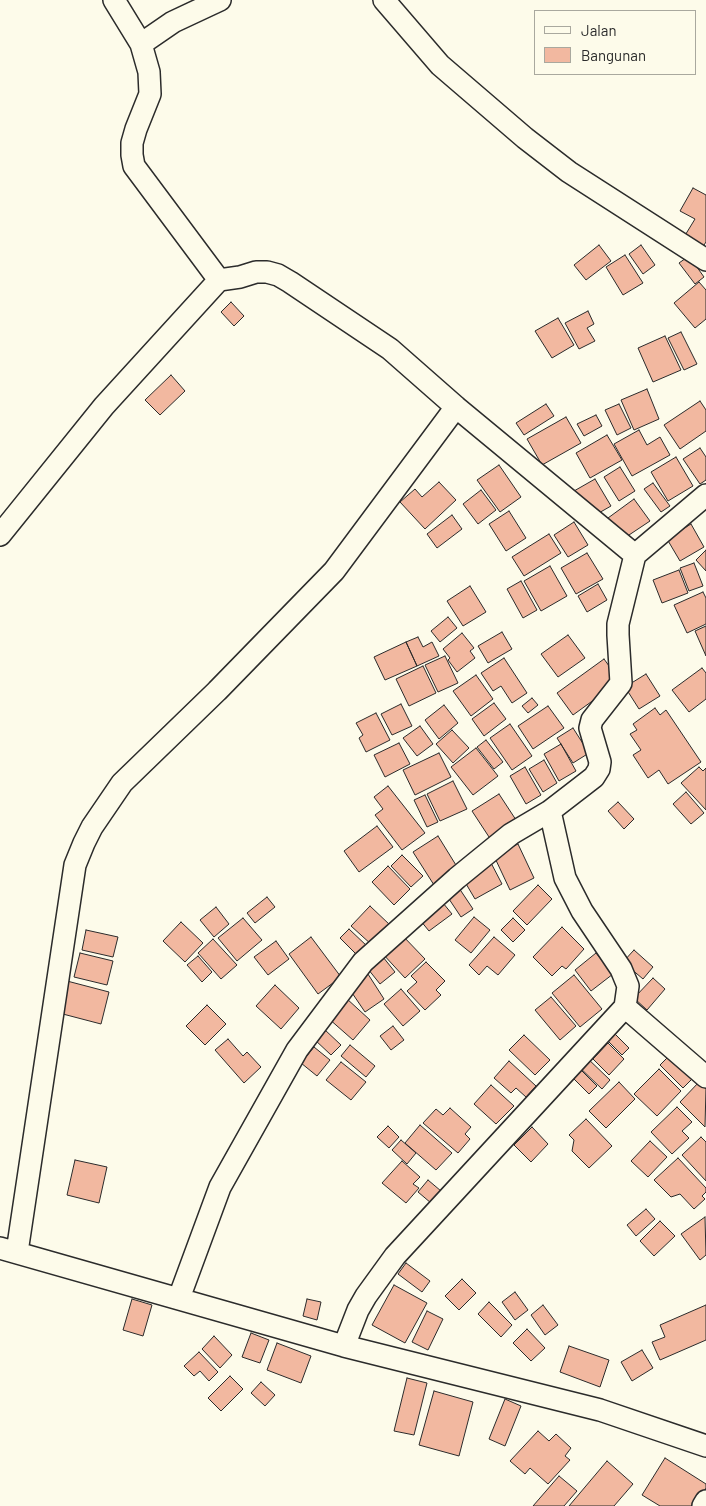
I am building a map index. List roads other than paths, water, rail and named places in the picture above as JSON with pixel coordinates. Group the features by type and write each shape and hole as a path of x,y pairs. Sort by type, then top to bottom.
{"street":[{"path":"114,0 141,44 149,72 150,94 132,143 134,166 219,280"},
{"path":"141,44 173,22 220,0"},
{"path":"384,0 440,65 525,138 570,172 706,260"},
{"path":"0,535 104,406 219,280 240,277 256,272 267,272 278,275 390,349 456,407 635,555"},
{"path":"456,407 334,571 122,783 92,827 76,865 9,1250 344,1346 600,1410 706,1446"},
{"path":"179,1298 220,1187 298,1050 363,962 457,878 511,834 550,812 594,777 599,769 600,762 590,728 592,720 621,683 618,624 635,555 706,495"},
{"path":"344,1346 362,1303 395,1256 625,1007 628,986 621,969 582,911 565,878 550,812"},
{"path":"625,1007 706,1077"},
{"path":"703,1506 706,1501"}]}
